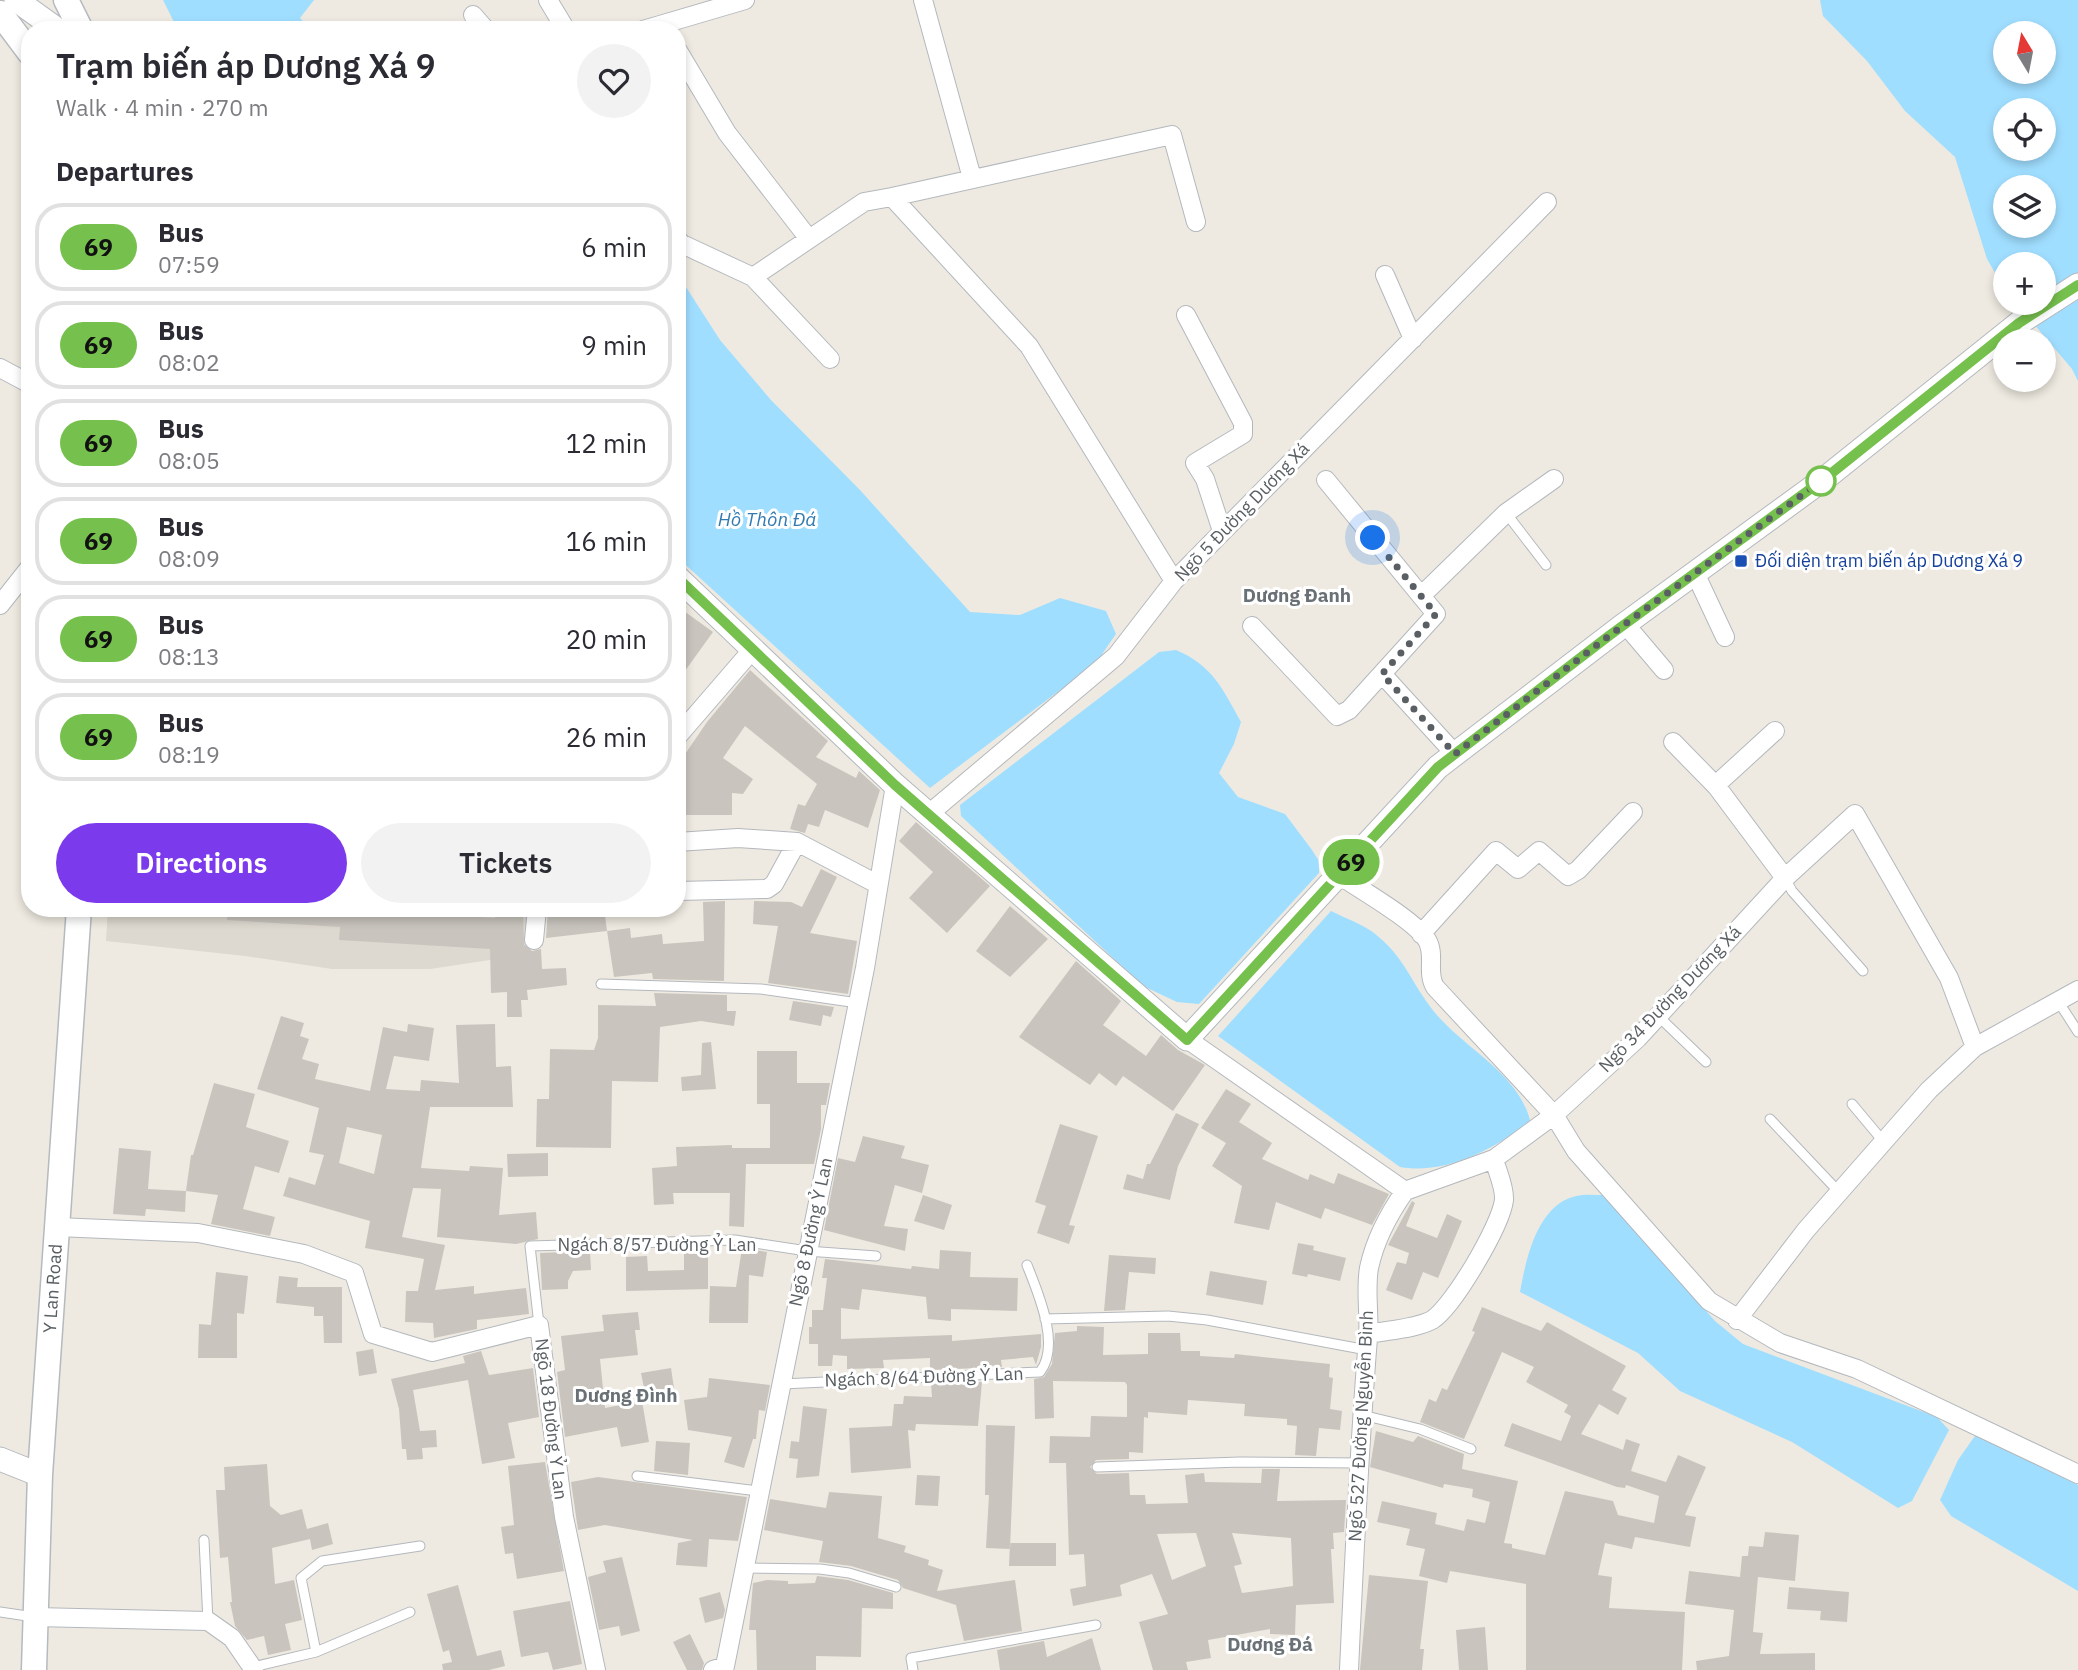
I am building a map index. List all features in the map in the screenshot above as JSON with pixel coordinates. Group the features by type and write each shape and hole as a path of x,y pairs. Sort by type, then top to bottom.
{"main road":[{"path":"66,0 76,21"},
{"path":"0,13 21,41"},
{"name":"Y Lan Road","path":"34,1670 40,1475 78,917"}],"street":[{"path":"16,0 45,21"},
{"path":"548,0 561,21"},
{"path":"680,21 746,0"},
{"path":"923,0 972,178"},
{"path":"472,15 478,21"},
{"path":"686,65 727,133 809,239"},
{"path":"753,277 864,202 1172,135 1196,222"},
{"path":"892,197 1029,346 1174,581"},
{"name":"Ngõ 5 Đường Dương Xá","path":"930,814 1116,656 1174,581 1547,202"},
{"path":"686,244 753,277 830,359"},
{"path":"1385,275 1413,339"},
{"path":"1187,1040 1438,767 1625,624 1828,476 2019,323 2078,285"},
{"path":"1186,314 1242,423 1243,434 1195,463 1205,479 1222,531"},
{"path":"0,368 21,379"},
{"path":"1421,596 1506,513 1554,479"},
{"path":"1252,626 1337,716 1349,710 1436,614 1326,480"},
{"path":"1695,573 1725,637"},
{"path":"0,605 21,578"},
{"path":"686,586 895,785 1187,1040 1405,1191"},
{"path":"1625,624 1664,670"},
{"path":"686,727 753,649"},
{"path":"1382,674 1455,754"},
{"path":"1717,787 1718,783 1775,731"},
{"path":"1673,743 1717,787 1785,878"},
{"name":"Ngõ 8 Đường Ỷ Lan","path":"722,1669 858,1003 895,785"},
{"path":"1421,934 1496,850 1518,869 1539,851 1568,876 1578,870 1633,812"},
{"name":"Ngõ 34 Đường Dương Xá","path":"1405,1191 1494,1158 1554,1115 1658,1016 1785,878 1856,814 1949,978 1975,1047"},
{"path":"686,841 738,838 797,842 877,884"},
{"path":"686,891 767,889 774,884 797,842"},
{"path":"1337,878 1421,934 1428,942 1430,980 1435,987 1554,1115 1576,1151 1709,1301 1780,1343 1857,1369 2078,1475"},
{"path":"534,940 536,917"},
{"path":"1737,1320 1839,1192 1929,1090 1975,1047 2078,990"},
{"path":"1368,1342 1428,1322 1438,1315 1461,1285 1501,1211 1503,1190 1494,1158"},
{"name":"Ngõ 527 Đường Nguyễn Bình","path":"1349,1670 1357,1463 1368,1342 1369,1270 1377,1239 1405,1191"},
{"name":"Ngõ 18 Đường Ỷ Lan","path":"57,1227 198,1233 303,1254 354,1273 373,1334 432,1352 539,1325 564,1517 596,1670"},
{"path":"0,1459 40,1475"},
{"path":"36,1617 208,1621 232,1638 253,1668"}],"lane":[{"path":"1506,513 1546,565"},
{"path":"1785,878 1792,891 1863,971"},
{"path":"601,984 761,989 858,1003"},
{"path":"2059,1001 2078,1032"},
{"path":"1658,1016 1706,1062"},
{"path":"1852,1104 1883,1141"},
{"path":"1770,1119 1839,1192"},
{"name":"Ngách 8/57 Đường Ỷ Lan","path":"539,1325 530,1245 735,1240 807,1251"},
{"path":"807,1251 876,1256"},
{"name":"Ngách 8/64 Đường Ỷ Lan","path":"780,1384 1040,1372 1047,1363 1045,1319 1027,1265"},
{"path":"1045,1319 1168,1316 1368,1342"},
{"path":"1362,1415 1420,1429 1471,1449"},
{"path":"1097,1467 1357,1463"},
{"path":"637,1476 758,1491"},
{"path":"204,1540 208,1621"},
{"path":"316,1652 302,1578 323,1561 420,1546"},
{"path":"743,1568 820,1569 849,1573 896,1587"},
{"path":"0,1612 36,1617"},
{"path":"253,1668 316,1652 410,1612"},
{"path":"913,1670 911,1658 1096,1625"}],"shaded area":[{"path":"107,917 533,917 530,954 430,969 332,969 245,956 106,941"}],"water":[{"path":"163,0 314,0 300,18 303,21 174,21"},
{"path":"1820,0 2078,0 2078,381 2056,350 2056,329 2038,329 2026,315 2056,315 2056,252 1993,252 1993,269 1987,259 1955,157 1905,111 1867,61 1823,16"},
{"name":"Hồ Thôn Đá","path":"686,287 720,340 771,400 860,490 970,612 1020,615 1060,598 1106,611 1116,634 1096,663 930,788 686,565"},
{"path":"1176,650 1208,671 1241,722 1234,744 1219,773 1238,797 1285,814 1319,861 1319,873 1199,1004 1177,1002 1143,986 961,816 960,805 1159,652"},
{"path":"1331,911 1369,930 1392,950 1441,1020 1512,1086 1523,1102 1530,1120 1502,1141 1469,1157 1434,1167 1400,1167 1218,1036"},
{"path":"1604,1195 1715,1321 1743,1344 1937,1417 1949,1430 1912,1501 1898,1508 1792,1442 1680,1391 1638,1353 1520,1292 1530,1249 1552,1210 1563,1201 1576,1196"},
{"path":"1977,1433 2078,1485 2078,1591 1951,1516 1940,1500 1958,1460"}],"building":[{"path":"686,612 713,632 686,670"},
{"path":"750,670 828,741 816,757 856,778 859,771 880,790 868,828 825,810 819,827 808,824 805,833 790,829 798,804 805,806 817,784 745,726 723,758 753,779 743,794 732,793 732,815 686,815 686,753 707,722"},
{"path":"916,822 990,886 947,933 909,898 933,872 899,841"},
{"path":"821,869 837,877 810,933 857,941 848,994 768,983 778,926 753,924 754,901 791,902 802,907"},
{"path":"725,901 724,981 653,979 652,973 614,977 607,931 630,928 631,938 662,934 663,944 704,941 703,902"},
{"path":"1010,906 1048,939 1010,977 976,951"},
{"path":"227,917 523,917 524,945 532,951 541,949 542,969 566,968 567,985 527,990 528,1000 521,1000 522,1017 507,1017 507,992 491,993 490,949 339,940 340,927 227,920"},
{"path":"547,917 605,917 607,931 546,938"},
{"path":"1076,961 1121,1001 1103,1025 1146,1056 1161,1035 1178,1050 1205,1065 1173,1111 1123,1076 1116,1086 1099,1073 1090,1085 1019,1037"},
{"path":"654,993 727,995 727,1011 736,1011 734,1026 701,1021 660,1027 658,1082 612,1081 611,1148 536,1147 537,1099 549,1099 550,1049 594,1050 598,1038 598,1005 656,1006"},
{"path":"793,1001 834,1007 831,1017 823,1015 821,1026 789,1020"},
{"path":"281,1016 304,1023 300,1036 309,1039 302,1059 319,1064 315,1079 370,1091 383,1027 407,1032 408,1024 434,1028 429,1061 394,1056 386,1089 420,1091 421,1080 459,1083 456,1025 495,1024 496,1067 511,1066 513,1107 430,1107 421,1168 469,1171 470,1166 503,1168 499,1215 536,1212 538,1239 516,1244 437,1237 441,1189 413,1188 402,1237 445,1245 435,1290 474,1286 474,1294 526,1288 529,1314 477,1320 477,1329 434,1338 433,1323 405,1322 406,1291 418,1291 424,1259 365,1248 370,1221 283,1196 289,1177 315,1185 324,1155 309,1152 319,1108 257,1089","holes":["347,1127 382,1135 374,1174 339,1163"]},
{"path":"711,1042 716,1089 682,1091 681,1077 701,1075 702,1043"},
{"path":"757,1051 797,1051 797,1083 830,1083 826,1105 821,1105 821,1129 814,1164 746,1164 744,1227 729,1226 730,1193 673,1193 674,1204 654,1205 652,1168 677,1166 676,1147 732,1145 732,1148 770,1148 770,1104 757,1104"},
{"path":"214,1083 255,1094 246,1127 289,1141 279,1173 255,1166 243,1209 275,1217 270,1236 211,1224 218,1195 186,1191 191,1155"},
{"path":"1226,1089 1251,1104 1239,1122 1272,1143 1262,1159 1308,1180 1310,1174 1334,1184 1338,1173 1389,1194 1372,1225 1325,1208 1321,1219 1276,1202 1269,1230 1234,1223 1242,1186 1212,1166 1226,1143 1201,1128"},
{"path":"1176,1113 1199,1124 1178,1166 1170,1200 1123,1189 1127,1174 1143,1179 1147,1164 1150,1164"},
{"path":"1060,1124 1098,1136 1069,1225 1075,1226 1069,1244 1037,1233 1046,1206 1035,1202"},
{"path":"863,1136 905,1146 901,1158 929,1165 922,1193 895,1185 884,1226 908,1229 905,1251 824,1230 838,1158 855,1162"},
{"path":"119,1148 151,1151 148,1189 186,1191 185,1212 146,1209 145,1216 113,1214"},
{"path":"548,1153 548,1176 508,1177 507,1154"},
{"path":"923,1195 952,1205 944,1230 914,1221"},
{"path":"1412,1201 1415,1203 1406,1226 1437,1238 1447,1214 1462,1221 1438,1278 1423,1272 1412,1300 1386,1290 1397,1262 1406,1264 1409,1253 1388,1245"},
{"path":"1298,1243 1314,1246 1313,1250 1346,1258 1340,1281 1308,1274 1307,1277 1292,1274"},
{"path":"742,1248 767,1252 763,1277 749,1275 748,1323 709,1323 710,1286 736,1287"},
{"path":"684,1249 708,1249 708,1289 626,1291 626,1257 647,1256 648,1271 684,1270"},
{"path":"940,1250 971,1252 970,1277 1018,1278 1017,1311 951,1309 951,1321 928,1319 926,1297 862,1289 859,1310 841,1308 841,1339 952,1335 952,1341 1041,1334 1036,1365 1033,1357 1001,1360 1002,1367 930,1370 930,1358 883,1360 884,1368 847,1369 847,1356 833,1355 832,1366 818,1366 818,1344 809,1344 809,1327 812,1327 812,1310 823,1310 827,1278 822,1278 825,1259 911,1269 912,1266 939,1269"},
{"path":"590,1251 591,1270 573,1271 568,1281 568,1289 542,1290 540,1253"},
{"path":"1109,1255 1156,1258 1155,1274 1129,1272 1125,1310 1104,1311"},
{"path":"1210,1271 1267,1281 1263,1305 1206,1295"},
{"path":"216,1272 248,1276 244,1314 237,1313 237,1358 198,1358 199,1324 211,1325"},
{"path":"279,1276 298,1278 297,1287 342,1287 342,1343 324,1343 323,1316 314,1316 314,1307 276,1303"},
{"path":"1482,1307 1541,1331 1547,1322 1626,1366 1612,1390 1627,1398 1618,1415 1599,1404 1581,1434 1623,1450 1626,1439 1640,1444 1631,1471 1666,1482 1678,1455 1706,1467 1685,1515 1696,1517 1690,1547 1635,1537 1632,1549 1605,1543 1598,1575 1612,1577 1609,1608 1685,1612 1682,1670 1526,1670 1526,1584 1450,1571 1447,1583 1419,1576 1425,1549 1406,1545 1410,1529 1377,1522 1382,1501 1437,1513 1435,1524 1464,1531 1467,1519 1485,1523 1490,1502 1472,1497 1473,1489 1444,1484 1443,1488 1370,1467 1376,1431 1413,1442 1418,1436 1464,1454 1462,1469 1518,1481 1504,1543 1512,1544 1512,1548 1545,1555 1565,1491 1613,1501 1618,1515 1654,1523 1659,1496 1626,1485 1625,1488 1617,1487 1504,1446 1512,1423 1561,1441 1571,1416 1564,1412 1568,1405 1526,1382 1534,1367 1502,1352 1464,1439 1420,1422 1429,1399 1436,1402 1442,1388 1447,1390 1475,1332 1472,1331"},
{"path":"638,1312 640,1330 635,1330 638,1355 600,1359 605,1408 642,1401 649,1442 621,1447 617,1427 565,1437 557,1372 565,1370 561,1336 604,1331 602,1315"},
{"path":"1077,1326 1104,1327 1103,1355 1148,1354 1148,1333 1180,1333 1181,1351 1200,1351 1200,1356 1234,1358 1235,1354 1330,1364 1329,1377 1333,1378 1330,1409 1342,1411 1340,1430 1319,1428 1316,1456 1295,1455 1297,1426 1287,1425 1287,1419 1244,1416 1245,1404 1188,1400 1187,1415 1148,1412 1148,1418 1144,1417 1143,1453 1129,1452 1129,1459 1096,1460 1090,1467 1097,1474 1129,1473 1130,1495 1145,1495 1146,1504 1188,1503 1185,1475 1204,1473 1205,1482 1261,1483 1262,1469 1280,1469 1277,1501 1346,1500 1344,1532 1333,1533 1334,1549 1331,1549 1334,1603 1296,1605 1295,1635 1270,1634 1270,1629 1208,1640 1211,1658 1186,1662 1188,1670 1153,1670 1139,1622 1168,1614 1152,1574 1120,1585 1122,1596 1073,1606 1070,1589 1086,1586 1084,1554 1069,1555 1066,1463 1049,1463 1050,1436 1090,1437 1091,1416 1127,1417 1125,1382 1053,1381 1054,1418 1035,1419 1034,1379 1044,1377 1052,1364 1055,1333 1077,1331","holes":["1196,1533 1206,1566 1172,1580 1157,1534","1232,1533 1291,1538 1293,1586 1242,1593 1234,1566 1242,1564"]},
{"path":"373,1349 377,1373 359,1376 356,1352"},
{"path":"481,1351 489,1375 533,1368 539,1417 508,1423 515,1458 482,1464 468,1380 413,1390 420,1431 436,1430 437,1447 422,1448 423,1459 407,1460 406,1449 402,1449 399,1409 391,1379 465,1363 463,1356"},
{"path":"671,1368 674,1388 645,1393 641,1373"},
{"path":"709,1378 770,1385 765,1411 759,1410 756,1439 753,1439 744,1468 724,1462 732,1437 688,1430 684,1400 707,1397"},
{"path":"982,1382 978,1426 916,1424 915,1431 908,1430 911,1468 851,1473 849,1428 892,1426 894,1404 903,1404 904,1396 932,1397 931,1384"},
{"path":"803,1406 827,1409 819,1476 796,1478 798,1459 789,1458 791,1441 799,1442"},
{"path":"986,1425 1015,1426 1010,1549 986,1548 989,1495 985,1495"},
{"path":"656,1441 690,1443 688,1475 654,1471"},
{"path":"545,1462 564,1571 517,1579 513,1553 505,1554 501,1527 514,1525 508,1466"},
{"path":"267,1464 270,1506 281,1515 302,1509 307,1529 328,1523 333,1544 312,1550 310,1539 272,1548 275,1584 294,1580 302,1620 285,1624 291,1650 268,1655 264,1636 247,1640 235,1626 230,1602 228,1557 220,1558 216,1490 225,1490 224,1467"},
{"path":"917,1475 940,1476 938,1506 915,1505"},
{"path":"598,1477 747,1497 738,1541 709,1539 707,1567 676,1565 678,1543 693,1540 605,1525 578,1530 571,1482"},
{"path":"829,1492 882,1496 878,1538 906,1546 904,1552 929,1560 928,1565 943,1570 937,1591 1015,1580 1022,1631 964,1641 956,1605 903,1588 898,1580 851,1566 819,1562 823,1541 764,1530 770,1499 826,1508"},
{"path":"1765,1532 1799,1535 1795,1581 1758,1577 1753,1632 1763,1633 1760,1654 1815,1653 1815,1670 1697,1670 1696,1661 1729,1656 1734,1610 1685,1604 1689,1571 1740,1577 1742,1556 1748,1556 1749,1546 1763,1547"},
{"path":"1010,1543 1056,1543 1056,1566 1009,1566"},
{"path":"622,1557 640,1631 621,1636 619,1626 599,1630 588,1577 606,1572 603,1561"},
{"path":"1369,1575 1428,1581 1420,1649 1424,1649 1422,1670 1360,1670"},
{"path":"817,1576 848,1580 893,1593 893,1609 862,1608 861,1657 816,1656 816,1670 757,1670 756,1630 749,1630 753,1583 767,1580 788,1581 788,1584 815,1583"},
{"path":"458,1585 477,1656 501,1650 505,1666 489,1670 443,1670 442,1664 452,1662 449,1650 443,1652 427,1594"},
{"path":"1789,1587 1849,1592 1847,1622 1820,1620 1821,1611 1787,1609"},
{"path":"720,1592 725,1610 723,1618 705,1623 699,1598"},
{"path":"570,1601 582,1664 553,1670 548,1652 521,1657 513,1611"},
{"path":"1485,1627 1488,1670 1459,1670 1456,1630"},
{"path":"690,1634 704,1663 702,1670 687,1670 673,1642"},
{"path":"1092,1638 1101,1670 1000,1670 997,1650 1044,1641 1047,1657"}],"bus line":[{"name":"69","path":"686,586 895,785 1187,1040 1438,767 1610,635 1828,476 2019,323 2078,285"}],"place":[{"name":"Đối diện trạm biến áp Dương Xá 9","path":"1741,561"}],"district":[{"name":"Dương Đanh","path":"1297,595"},
{"name":"Dương Đình","path":"626,1395"},
{"name":"Dương Đá","path":"1270,1644"}],"route":[{"path":"1373,538 1436,614 1382,674 1455,754 1610,635 1828,476 1821,481"}]}
